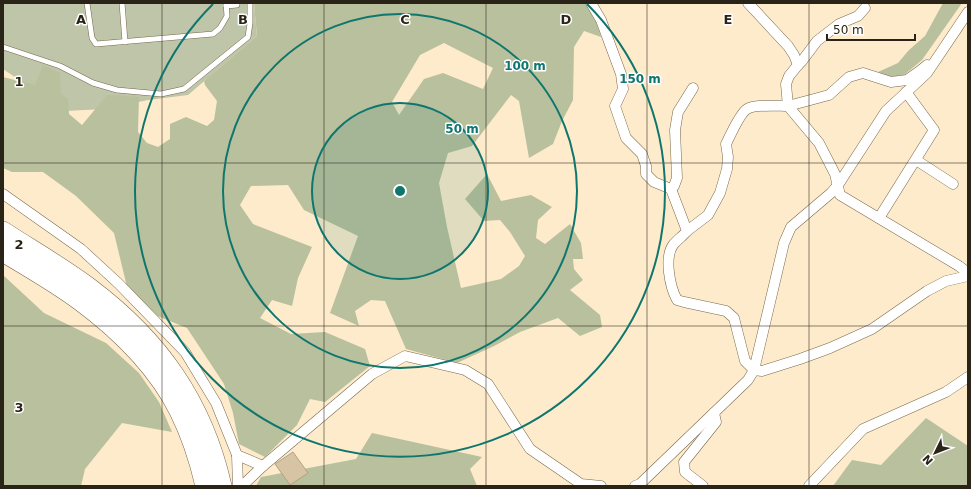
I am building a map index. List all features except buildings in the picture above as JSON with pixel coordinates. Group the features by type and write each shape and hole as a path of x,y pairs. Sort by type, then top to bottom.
{"highway":[{"path":"3,231 89,287 118,310 145,337 170,367 182,384 193,405 207,434 217,463 222,486"},
{"path":"3,252 79,300 107,323 153,371 168,392 192,440 205,486"}],"street":[{"path":"591,3 601,20 621,74 623,90 615,106 626,138 642,154 646,166 646,174 654,182 671,189 687,231"},
{"path":"748,3 788,46 798,65"},
{"path":"866,8 858,16 839,24 817,40 802,62 789,76 786,84 788,106 818,143 834,174 840,195 959,266 968,273"},
{"path":"635,486 640,484 748,380 754,370 784,243 791,227 838,186 886,111 926,73 968,12"},
{"path":"933,64 929,62 907,80 891,82 863,73 849,77 829,95 788,106 754,106 748,108 743,112 726,144 728,157 727,170 720,192 708,214 673,245 669,256 668,267 677,300 726,311 734,318 745,361 754,370 762,371 830,348 872,330 927,291 946,281 968,276"},
{"path":"671,189 677,178 675,130 678,112 693,88"},
{"path":"879,218 934,130 906,92"},
{"path":"916,160 953,184"},
{"path":"3,194 81,249 119,284 185,352 216,402 236,455 238,486"},
{"path":"242,486 263,466 372,374 405,356 465,370 488,384 530,449 580,484 601,486"},
{"path":"809,486 863,429 946,392 968,377"},
{"path":"703,486 685,472 684,462 716,422 714,413"},
{"path":"236,455 263,466"}],"lane":[{"path":"87,3 92,38 96,44 212,34 220,28 227,16 226,5 237,5 237,3"},
{"path":"122,3 125,42"},
{"path":"3,47 60,66 93,83 117,90 161,94 184,89 248,37 250,3"}],"green space":[{"path":"3,3 254,3 257,36 188,95 148,100 105,109 65,111 3,69"},
{"path":"254,3 585,3 596,22 601,37 584,31 574,47 573,100 562,121 553,144 529,158 519,101 511,95 472,146 448,153 439,183 461,288 501,279 519,266 525,256 510,232 500,220 484,221 465,199 487,174 501,201 531,195 552,207 538,220 536,238 545,244 570,224 581,243 583,259 573,259 574,269 583,280 570,290 600,315 602,327 580,336 558,318 520,332 457,363 406,349 385,301 371,300 355,311 359,326 330,313 358,236 304,210 288,185 251,186 240,205 253,224 312,247 298,278 292,306 272,300 260,318 291,334 325,332 365,349 370,366 325,402 310,399 297,425 265,457 239,444 233,413 224,384 187,328 155,315 128,291 114,233 76,196 43,172 12,172 3,168 3,77 35,85 43,65 60,73 61,94 68,99 69,114 82,125 107,95 139,97 138,132 147,143 158,147 170,139 170,124 186,117 207,126 214,120 217,101 205,85 204,81 257,36","holes":["444,43 493,68 483,89 443,73 424,79 399,115 392,102 420,55"]},
{"path":"943,3 962,3 922,60 904,75 890,77 878,72 898,63 909,50 925,36"},
{"path":"3,275 44,313 106,343 139,373 159,402 172,432 122,423 85,469 81,486 3,486"},
{"path":"926,418 968,446 968,486 833,486 852,460 881,465"},
{"path":"372,433 482,457 470,469 477,486 256,486 261,477 356,459"}]}
